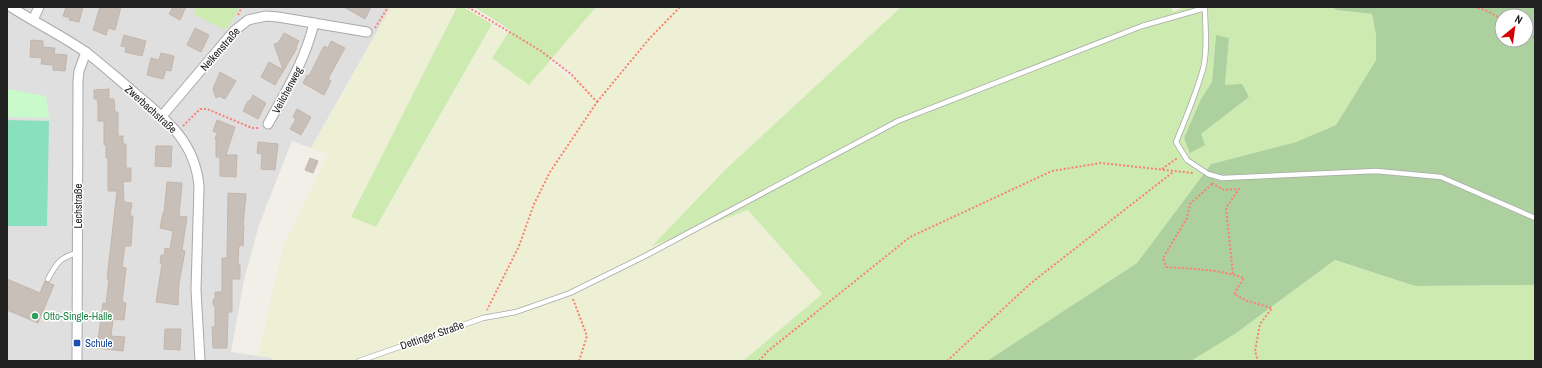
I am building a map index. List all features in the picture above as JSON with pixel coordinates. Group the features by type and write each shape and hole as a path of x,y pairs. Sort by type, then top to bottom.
{"street":[{"name":"Zwerbachstraße","path":"11,7 86,52 162,116 177,132 193,156 198,171 199,199 196,290 200,361"},
{"path":"33,20 39,7"},
{"name":"Nelkenstraße","path":"162,116 234,31 248,20 266,16 367,32"},
{"name":"Veilchenweg","path":"268,124 303,60 314,23"},
{"name":"Lechstraße","path":"77,361 78,71 86,52"}],"lane":[{"name":"Dettinger Straße","path":"359,361 483,318 516,312 570,293 652,252 898,121 1142,26 1205,8 1206,38 1203,68 1192,102 1176,142"},
{"path":"1176,142 1187,160 1208,174 1222,178 1376,171 1441,177 1535,218"},
{"path":"48,279 62,258 78,253"}],"path":[{"path":"367,32 377,28 388,7"},
{"path":"468,7 540,51 571,74 597,102"},
{"path":"483,318 519,246 534,204 550,172 597,102 649,39 680,7"},
{"path":"1474,7 1494,15"},
{"name":"Veilchenweg","path":"177,132 200,109 207,109 252,128 260,128 268,124"},
{"path":"1161,170 1176,159 1176,142"},
{"path":"759,361 768,351 910,237 1052,171 1101,163 1174,172 1208,174"},
{"path":"947,361 1031,283 1174,172"},
{"path":"1233,274 1226,208 1239,189 1224,190 1212,184 1190,204 1188,218 1162,258 1166,267 1203,269 1233,274 1244,278 1234,294 1246,301 1272,308 1260,324 1256,351 1258,361"},
{"path":"570,293 587,336 579,361"}],"shaded area":[{"path":"7,7 391,7 311,148 292,141 259,225 244,280 231,352 272,358 273,361 7,361"}],"green space":[{"path":"197,7 239,7 233,20 225,30 193,14"},
{"path":"391,7 457,7 351,217 376,227 492,24 508,34 492,58 529,85 548,61 571,79 573,73 552,57 596,7 901,7 725,170 653,245 748,210 822,295 743,361 273,361 272,358 258,356 283,247 328,154 311,148"},
{"path":"457,7 463,7 492,24 376,227 351,217"},
{"path":"474,7 596,7 529,85 492,58 510,30"},
{"path":"901,7 1171,7 1173,12 1184,7 1333,7 1336,10 1372,14 1376,35 1376,60 1336,125 1296,142 1211,164 1137,263 987,361 743,361 822,294 748,210 652,246 725,170","holes":["1216,36 1229,38 1225,85 1249,97 1201,134 1184,138 1201,99 1212,82"]},
{"path":"1333,7 1535,7 1535,285 1415,286 1335,260 1235,334 1191,361 987,361 1137,263 1211,164 1296,142 1336,125 1376,60 1376,35 1372,14 1336,10"},
{"path":"1216,35 1229,38 1225,85 1242,84 1249,97 1201,134 1205,145 1190,153 1184,138 1201,99 1212,82"},
{"path":"7,89 46,96 49,118 7,117"},
{"path":"7,120 49,121 47,226 7,226"},
{"path":"1335,260 1415,286 1535,285 1535,361 1191,361 1235,334"}],"building":[{"path":"66,7 83,7 79,22 69,20 70,18 63,16"},
{"path":"100,7 121,7 115,30 108,28 106,35 93,30"},
{"path":"173,7 186,7 180,20 169,14"},
{"path":"344,7 371,7 365,19"},
{"path":"195,28 209,35 201,52 187,45"},
{"path":"284,33 299,41 296,47 297,48 275,85 261,77 269,62 283,70 274,44 278,43"},
{"path":"124,35 146,41 142,56 125,52 126,47 121,46"},
{"path":"31,40 43,41 43,47 55,48 54,54 67,55 65,71 53,70 53,65 41,64 42,58 30,57"},
{"path":"331,41 345,48 328,79 331,81 324,95 303,83 307,75 309,76 324,46 328,48"},
{"path":"161,53 174,56 171,71 166,70 163,79 147,75 151,58 159,60"},
{"path":"220,72 236,81 225,99 219,96 216,98 213,89"},
{"path":"109,89 109,99 114,99 115,112 118,112 118,136 123,136 123,144 126,144 126,168 131,168 131,181 123,182 124,202 132,203 130,216 133,216 131,246 125,246 122,267 126,268 122,302 126,303 124,320 113,319 111,336 125,337 123,351 97,348 103,303 106,304 109,279 107,279 117,191 108,191 108,158 106,158 106,145 104,145 104,121 98,121 98,105 97,99 94,99 94,90"},
{"path":"253,95 266,103 258,119 243,111"},
{"path":"297,109 311,117 301,135 290,129 296,119 293,117"},
{"path":"217,120 235,127 226,155 237,155 236,177 220,176 220,157 216,157 215,139 217,133 213,131"},
{"path":"258,142 278,144 275,170 261,169 262,154 257,153"},
{"path":"156,146 172,146 171,167 155,166"},
{"path":"310,158 318,161 313,173 305,170"},
{"path":"167,182 182,183 179,216 187,217 182,250 185,251 179,283 178,305 156,302 162,264 160,263 161,255 164,255 165,248 170,249 173,231 160,228 164,213"},
{"path":"228,193 246,194 243,246 239,245 238,265 240,265 240,279 232,279 232,312 228,312 227,348 213,348 212,327 215,327 215,307 213,300 215,298 215,292 222,292 222,258 227,258"},
{"path":"7,279 40,293 45,281 54,285 38,323 7,310"},
{"path":"165,329 181,329 180,350 164,349"}],"place":[{"name":"Otto-Single-Halle","path":"35,316"},
{"name":"Schule","path":"77,343"}]}
